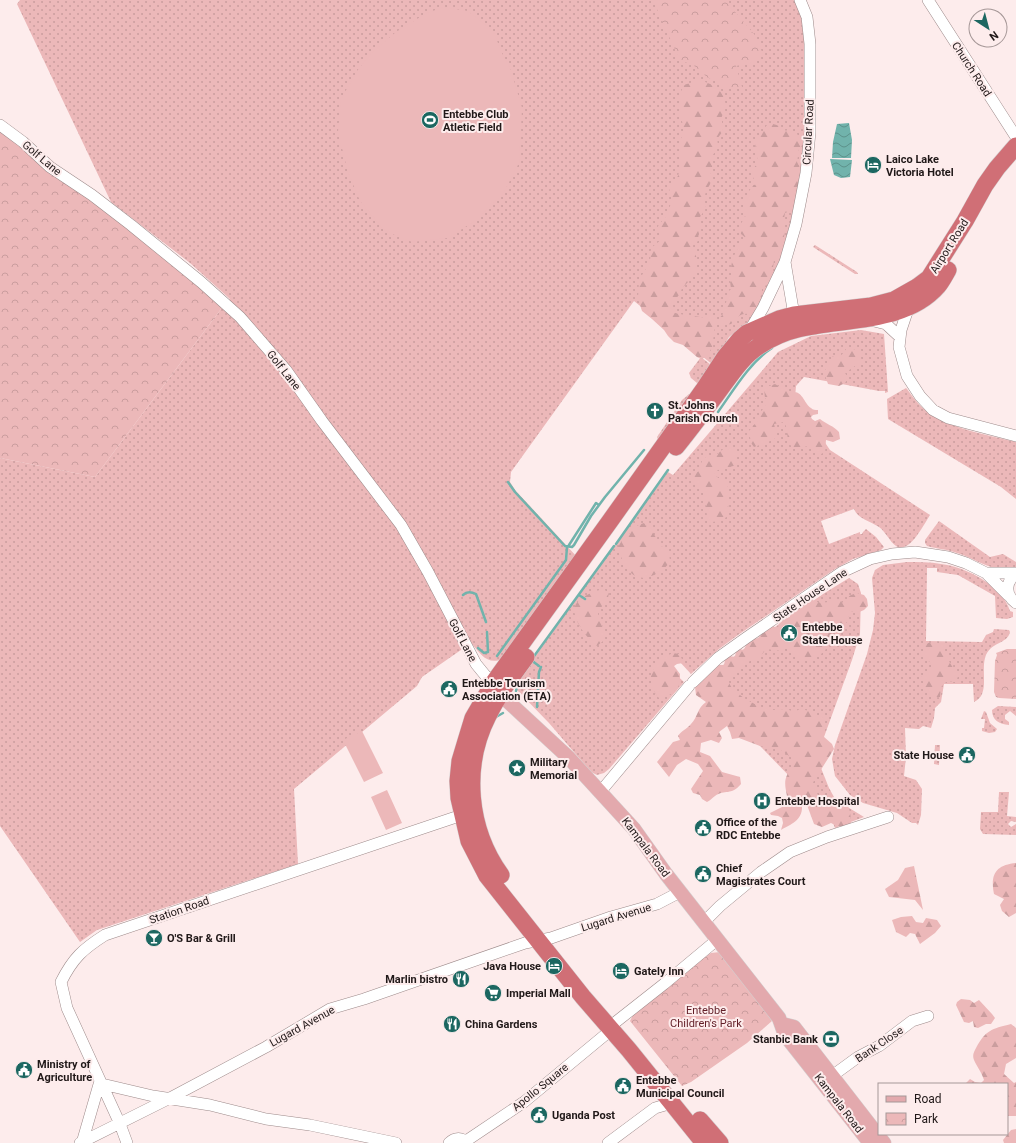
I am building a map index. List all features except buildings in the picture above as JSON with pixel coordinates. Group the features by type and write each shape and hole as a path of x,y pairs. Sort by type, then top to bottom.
{"highway":[{"name":"Airport Road","path":"743,336 779,319 795,322 866,319 881,316 909,306 926,296 985,185 1016,146"},
{"name":"Airport Road","path":"754,349 782,334 795,322 894,300 934,282 998,185 1016,163"},
{"path":"704,1143 614,1026 544,939 487,876 469,841 462,815 458,781 460,760 473,718 704,389 724,357 743,336"},
{"path":"544,939 494,865 484,847 476,826 473,807 472,777 475,756 495,688 519,666 675,448 735,369 754,349"},
{"path":"614,1026 651,1059 720,1143"}],"main road":[{"name":"Kampala Road","path":"495,688 569,758 601,791 634,829 680,892 780,1018 785,1035 870,1143"},
{"name":"Kampala Road","path":"782,1024 794,1028 884,1143"}],"street":[{"name":"Circular Road","path":"743,336 763,308 785,262 796,224 806,173 810,132 810,44 806,17 800,0"},
{"name":"Church Road","path":"928,0 1016,137"},
{"name":"Golf Lane","path":"0,125 23,142 50,167 92,195 131,225 201,282 240,317 286,370 322,421 401,526 428,572 476,664 495,688"},
{"name":"Circular Road","path":"785,262 795,322"},
{"path":"909,306 900,337 900,346 905,370 909,380 920,396 933,410 948,418 1016,436"},
{"path":"866,319 886,324 900,337"},
{"path":"743,336 754,349"},
{"name":"State House Lane","path":"601,791 692,684 718,658 842,572 870,559 892,554 914,552 948,557 966,563 986,573"},
{"path":"986,573 1016,574"},
{"path":"986,573 1016,603"},
{"path":"1008,594 1008,582 1016,574"},
{"name":"Station Road","path":"127,1143 120,1124 67,1008 61,982 69,966 80,953 105,935 462,815"},
{"path":"704,922 720,906 760,872 790,852 827,836 888,816"},
{"name":"Lugard Avenue","path":"81,1143 266,1047 330,1009 435,973 656,904 680,892"},
{"name":"Apollo Square","path":"467,1142 524,1102 718,938"},
{"name":"Bank Close","path":"832,1076 858,1057 879,1046 912,1021 928,1016"},
{"path":"81,1143 101,1082 153,1096 210,1105 266,1119 310,1125 396,1143"},
{"path":"608,1143 655,1108 672,1103"},
{"path":"449,1143 457,1139 467,1142"}],"green space":[{"path":"20,0 796,0 805,26 806,146 789,236 768,292 748,322 729,337 713,365 634,301 511,472 510,482 515,490 578,558 504,659 498,661 489,660 485,658 471,643 422,677 417,686 294,789 298,864 97,930 80,942 0,826 0,458 95,477 230,299 190,263 111,202 17,4"},
{"path":"653,0 725,0 754,34 762,52 755,62 736,66 742,87 722,88 720,83 708,78 692,64 680,61"},
{"name":"Entebbe Club Atletic Field","path":"443,7 468,11 493,31 505,60 511,70 522,108 519,163 503,194 476,220 448,238 412,242 385,231 360,201 348,172 338,132 341,99 357,71 371,53 396,32 425,14"},
{"path":"699,80 715,87 724,98 725,111 722,116 723,131 717,139 717,149 711,157 713,165 710,171 712,179 705,195 706,208 700,217 698,241 690,248 695,252 697,260 694,276 682,288 680,294 671,304 672,312 707,318 711,316 716,317 717,321 712,347 707,357 701,359 683,345 674,342 664,330 642,311 638,299 639,280 650,262 651,248 661,240 658,226 668,214 672,198 669,187 678,176 681,165 679,143 684,132 680,110 680,94 684,85"},
{"path":"773,124 780,126 784,131 794,132 803,139 803,144 799,149 797,162 803,174 797,204 790,211 785,213 784,216 784,237 790,240 783,263 774,259 774,282 762,287 762,299 751,314 743,314 731,324 720,326 718,324 718,320 723,314 721,309 726,303 728,292 731,289 730,280 732,277 732,261 739,246 746,238 741,234 740,226 746,214 743,208 746,198 751,188 756,184 753,177 753,169 758,163 755,143 767,125"},
{"path":"0,126 224,305 95,477 0,458"},
{"path":"815,245 858,274 855,274 813,247"},
{"path":"861,330 884,334 888,392 885,393 885,391 804,377 796,386 795,398 830,450 930,515 911,543 901,548 896,546 881,529 861,518 854,509 821,521 829,544 860,532 860,534 862,534 866,529 876,537 884,547 881,550 853,559 835,569 738,635 719,649 691,674 679,661 670,669 684,682 604,773 597,775 591,772 549,723 517,690 520,677 579,595 586,600 580,594 668,472 673,475 778,352 811,336"},
{"path":"847,348 858,350 862,361 845,373 848,378 845,383 839,386 828,384 824,372 833,356 840,357"},
{"path":"701,357 711,365 700,382 697,383 691,378 689,373"},
{"path":"775,384 790,393 794,392 800,394 813,410 818,410 818,414 813,415 811,417 812,419 815,421 820,419 835,428 839,432 840,439 833,442 826,440 825,452 819,455 815,453 810,446 793,448 790,444 784,422 774,424 777,437 775,439 754,447 751,443 749,431 759,419 759,415 768,401 765,398 764,388"},
{"path":"906,388 922,407 936,418 970,431 1016,442 1016,499 1001,487 888,419 887,399"},
{"path":"689,394 692,394 658,440 657,437 682,400"},
{"path":"726,447 733,448 736,456 736,465 714,472 718,478 722,478 728,483 728,516 720,521 711,522 707,516 704,491 690,478 701,469 703,458 717,454"},
{"path":"939,521 990,557 1003,554 1016,562 1016,567 1009,569 994,568 964,555 927,546 925,540"},
{"path":"644,523 651,529 660,545 669,552 670,562 662,570 652,576 640,577 635,576 630,572 622,560 618,547 626,534 629,534 634,527"},
{"path":"907,562 928,562 941,564 961,569 972,574 992,586 1006,602 1010,611 1013,612 1013,617 1007,619 996,618 995,596 958,575 937,572 937,568 927,568 926,641 982,642 986,635 993,632 994,629 1009,630 1010,632 1006,639 994,646 987,653 984,664 983,689 979,699 974,702 973,684 944,684 941,702 935,708 931,728 923,726 919,729 905,728 906,757 904,776 916,780 922,789 921,815 918,825 916,823 912,823 897,813 863,803 850,795 835,776 832,759 835,745 867,654 873,630 875,613 872,578 875,570 883,565"},
{"path":"849,578 858,584 861,593 860,634 820,748 821,768 834,797 864,817 835,828 832,820 760,746 710,675 749,645"},
{"path":"603,589 609,593 607,602 599,609 598,614 604,629 603,641 597,646 580,627 575,615 575,609 578,601 585,596"},
{"path":"857,593 864,595 867,599 868,606 864,610 857,613 846,610 849,618 843,625 840,626 831,621 832,637 828,647 821,654 813,659 799,659 786,646 782,651 766,649 758,657 740,664 739,670 732,675 729,680 733,689 750,702 763,708 771,710 787,709 794,712 800,709 810,711 814,717 822,716 824,718 825,728 823,736 832,744 834,749 812,784 818,795 830,799 836,805 843,800 845,802 850,811 851,824 841,826 831,823 822,827 814,824 807,805 803,800 795,801 787,796 785,787 788,773 793,766 792,758 779,749 760,746 739,738 732,739 727,726 719,732 722,738 719,743 711,740 701,743 700,752 710,756 722,772 740,777 741,784 737,788 719,794 707,802 702,799 700,795 693,793 691,789 703,771 698,764 686,759 677,765 669,777 657,762 673,742 680,740 678,736 689,726 703,704 706,702 696,695 694,679 707,669 715,669 718,665 724,665 725,660 729,656 735,657 736,651 739,649 744,650 749,642 758,638 770,625 777,628 782,621 790,617 789,614 810,598 820,603 839,599 843,603 848,602 848,597"},
{"path":"928,643 939,643 943,645 949,661 958,676 956,682 946,682 941,687 940,697 930,694 921,677 928,670 934,668 930,662 924,659 923,647"},
{"path":"1007,649 1016,649 1016,699 999,698 996,697 994,692 996,653"},
{"path":"673,653 679,654 683,661 683,663 674,666 680,674 679,685 676,690 670,694 659,698 651,684 652,672 660,661"},
{"path":"998,706 1016,707 1016,716 1010,711 1005,715 1005,719 1009,722 1009,725 1002,724 993,716 992,710"},
{"path":"984,711 986,712 990,723 997,729 995,732 989,733 982,731 982,728 984,728 985,719 981,719"},
{"path":"362,731 383,773 364,782 343,740"},
{"path":"935,745 940,745 939,765 934,764"},
{"path":"387,790 402,823 386,830 371,797"},
{"path":"999,792 1009,792 1007,816 1016,817 1016,822 1011,821 1008,824 1011,827 1016,824 1016,835 983,834 980,829 981,812 998,812"},
{"path":"790,803 799,803 802,805 801,814 796,821 781,830 783,823 782,818 771,815 770,813"},
{"path":"1016,863 1016,913 1009,917 1002,911 1000,905 1004,899 994,894 993,881 999,868"},
{"path":"914,866 923,910 915,900 889,897 885,889 898,880 905,868"},
{"path":"912,916 916,922 923,923 926,918 937,920 941,926 935,933 920,944 915,934 910,933 906,937 896,932 892,920"},
{"name":"Entebbe Children's Park","path":"720,952 729,958 772,1021 747,1043 691,1082 682,1086 630,1021 633,1015 701,960 711,953"},
{"path":"961,999 970,1000 974,1003 979,1000 995,1018 991,1024 986,1024 978,1028 974,1027 973,1021 969,1023 964,1022 956,1005"},
{"path":"1011,1024 1016,1028 1016,1058 1006,1064 1004,1074 1014,1083 1016,1082 1016,1116 1008,1116 1008,1083 981,1083 984,1080 973,1057 975,1049 983,1037 998,1027"},
{"path":"970,1079 981,1083 966,1083"},
{"path":"1016,1129 1016,1143 1004,1143 1003,1140 1011,1130"}],"water":[{"path":"849,123 852,140 851,158 832,158 833,142 837,124"},
{"path":"830,159 852,160 850,177 841,178 834,175"}],"waterway":[{"path":"718,412 749,369 772,348"},
{"path":"508,482 515,492 565,546 572,547 591,516 605,497 644,450"},
{"path":"616,544 668,470"},
{"path":"569,545 596,503 599,505"},
{"path":"532,659 614,546"},
{"path":"497,656 566,560 567,547"},
{"path":"463,595 470,592 476,594 486,622"},
{"path":"579,595 585,599"},
{"path":"478,648 484,653 488,652 487,632"},
{"path":"531,660 539,666"},
{"path":"537,707 539,672 541,667"},
{"path":"516,691 518,682"},
{"path":"496,717 503,713"}],"place":[{"name":"Entebbe Club Atletic Field","path":"430,120"},
{"name":"Laico Lake Victoria Hotel","path":"873,165"},
{"name":"St. Johns Parish Church","path":"655,411"},
{"name":"Entebbe State House","path":"789,633"},
{"name":"Entebbe Tourism Association (ETA)","path":"449,689"},
{"name":"State House","path":"967,755"},
{"name":"Military Memorial","path":"517,768"},
{"name":"Entebbe Hospital","path":"762,801"},
{"name":"Office of the RDC Entebbe","path":"703,828"},
{"name":"Chief Magistrates Court","path":"703,874"},
{"name":"O'S Bar & Grill","path":"154,938"},
{"name":"Java House","path":"554,966"},
{"name":"Gately Inn","path":"621,971"},
{"name":"Marlin bistro","path":"461,979"},
{"name":"Imperial Mall","path":"493,993"},
{"name":"China Gardens","path":"452,1024"},
{"name":"Stanbic Bank","path":"831,1039"},
{"name":"Ministry of Agriculture","path":"24,1070"},
{"name":"Entebbe Municipal Council","path":"623,1086"},
{"name":"Uganda Post","path":"539,1115"}]}
